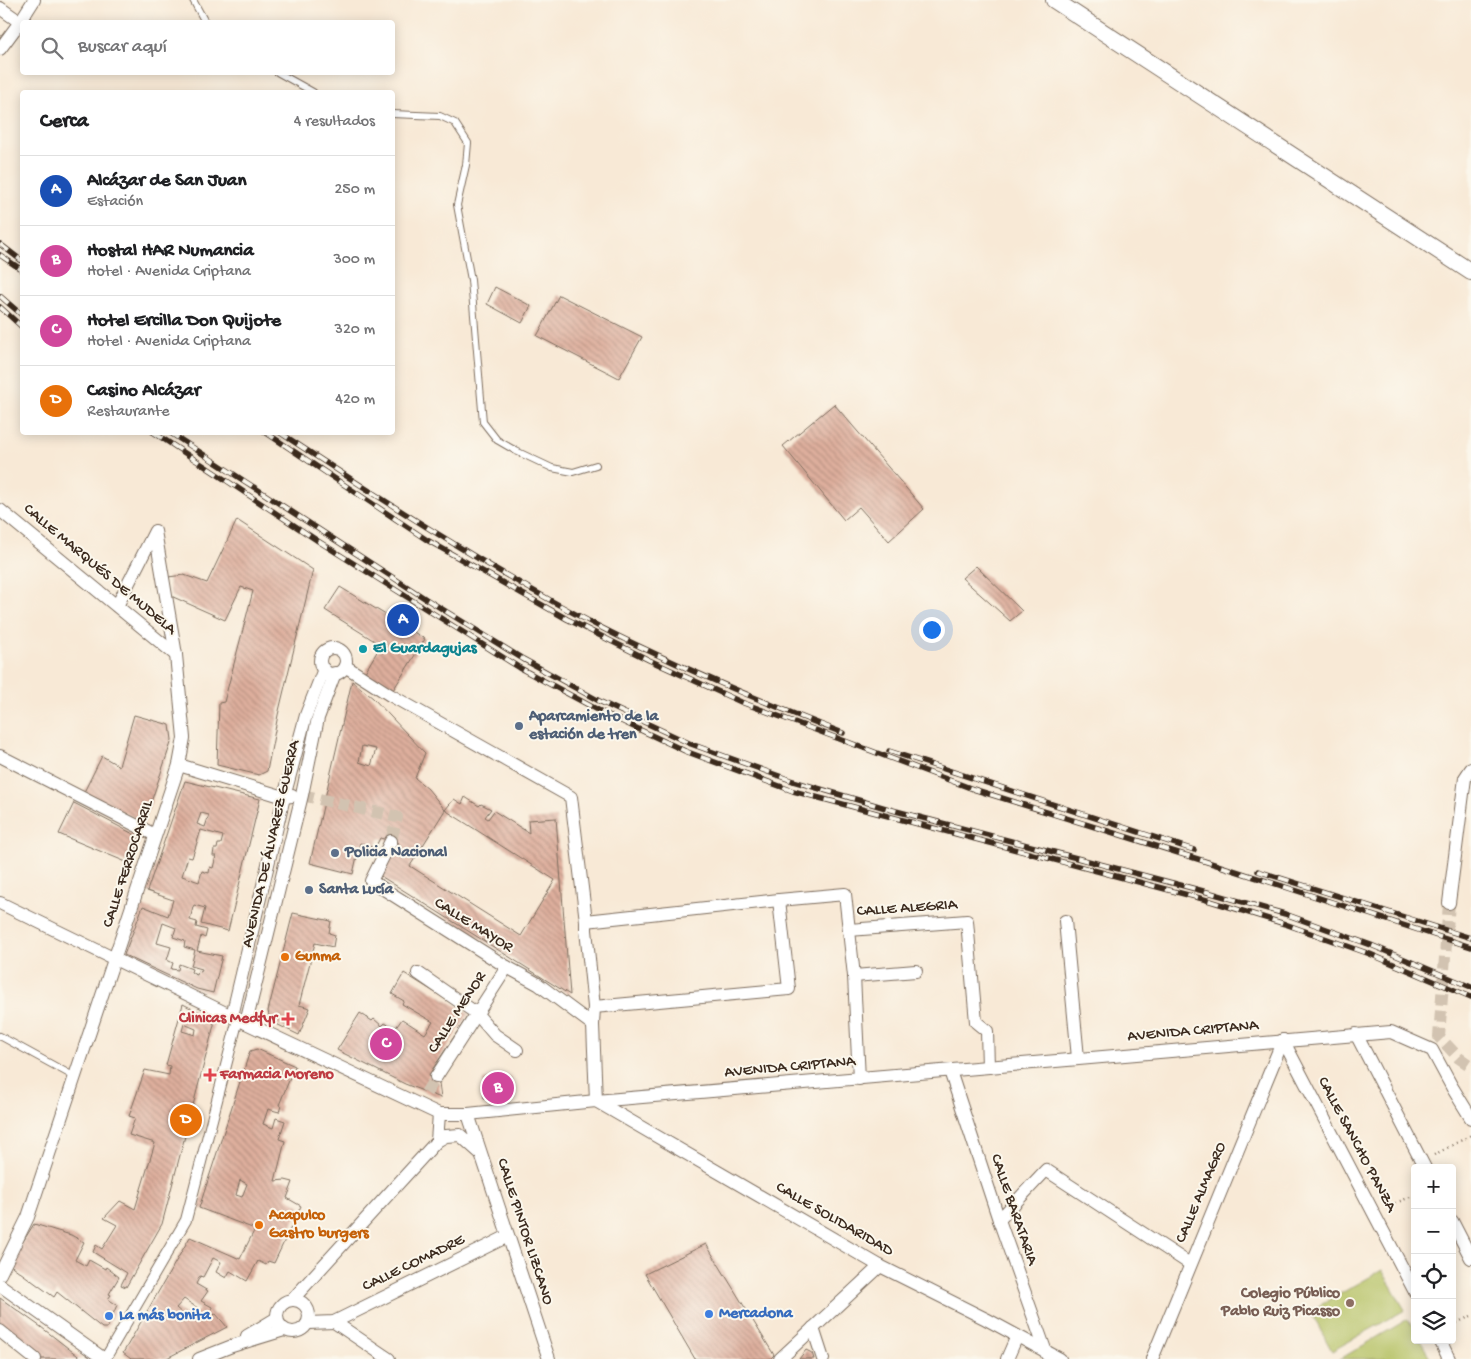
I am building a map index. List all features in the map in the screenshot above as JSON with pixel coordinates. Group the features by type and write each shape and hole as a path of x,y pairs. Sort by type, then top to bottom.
{"street":[{"path":"21,20 34,0"},
{"path":"1054,0 1471,272"},
{"path":"0,8 20,22 0,49"},
{"name":"CALLE MARQUÉS DE MUDELA","path":"0,510 176,655"},
{"name":"CALLE FERROCARRIL","path":"0,1274 28,1217 179,765 184,738 176,655 155,531 116,606"},
{"path":"335,669 390,695 571,797 594,1008 592,1025 596,1101"},
{"name":"AVENIDA DE ÁLVAREZ GUERRA","path":"239,1019 302,795 318,718 335,669"},
{"name":"AVENIDA DE ÁLVAREZ GUERRA","path":"239,1019 284,797 306,714 335,669"},
{"path":"0,756 155,835"},
{"path":"179,765 284,797 302,795"},
{"path":"1449,902 1465,778 1471,769"},
{"name":"CALLE MAYOR","path":"391,841 371,881 507,967 538,984 592,1025"},
{"path":"586,921 845,894 854,976 858,1079"},
{"path":"594,1008 789,990 779,900"},
{"name":"AVENIDA CRIPTANA","path":"0,904 239,1019 423,1098 440,1114 468,1114 1078,1058 1391,1032 1432,1050 1471,1118"},
{"name":"CALLE ALEGRIA","path":"849,930 967,921 976,1022 987,1031 988,1067"},
{"path":"1065,921 1078,1058"},
{"name":"CALLE MENOR","path":"436,1077 507,967"},
{"path":"854,976 916,971"},
{"path":"418,973 476,1013 494,1035 517,1050"},
{"path":"0,1285 104,1359 186,1220 239,1019"},
{"path":"1356,1034 1422,1164"},
{"name":"CALLE SANCHO PANZA","path":"1283,1040 1411,1284"},
{"name":"CALLE ALMAGRO","path":"1152,1359 1283,1040"},
{"name":"CALLE BARATARIA","path":"950,1071 999,1220 1047,1355"},
{"name":"CALLE SOLIDARIDAD","path":"596,1101 880,1266 1017,1336 1047,1355 1060,1359"},
{"path":"436,1141 440,1114"},
{"name":"CALLE PINTOR LIZCANO","path":"468,1114 549,1359"},
{"path":"284,1330 277,1318 283,1304 292,1300 436,1141 446,1136 460,1135 481,1154"},
{"path":"999,1220 1046,1170 1190,1264"},
{"path":"1456,1230 1471,1258"},
{"name":"CALLE COMADRE","path":"334,1322 508,1236"},
{"path":"780,1359 880,1266"},
{"path":"199,1359 232,1346 284,1330 295,1332 305,1328 310,1318 307,1307 303,1303 292,1300"},
{"path":"232,1346 277,1318"},
{"path":"308,1323 334,1322 389,1359"},
{"path":"813,1328 823,1359"},
{"path":"0,1331 35,1359"},
{"path":"1007,1359 1017,1336"},
{"path":"1442,1344 1449,1359"}],"lane":[{"path":"193,0 204,20"},
{"path":"282,75 309,90"},
{"path":"395,114 440,116 456,123 468,143 466,165 457,205 471,280 483,422 498,440 516,452 552,468 573,472 596,466"},
{"path":"0,1036 75,1077"}],"path":[{"path":"1425,1164 1471,1135"},
{"path":"1373,1212 1411,1197"},
{"path":"1456,1323 1471,1316"}],"green space":[{"path":"1382,1270 1405,1310 1332,1351 1310,1311"},
{"path":"1408,1319 1411,1324 1411,1344 1422,1344 1431,1359 1340,1359"}],"building":[{"path":"495,287 531,306 522,323 487,304"},
{"path":"559,295 642,337 619,378 537,336"},
{"path":"834,404 924,509 889,541 859,507 844,520 783,446"},
{"path":"237,520 313,570 278,715 267,771 259,775 217,765 219,703 224,702 253,591 241,587 225,620 171,596 168,577 184,575 207,583"},
{"path":"976,566 1022,611 1010,621 962,578"},
{"path":"340,587 425,639 390,695 362,677 381,645 325,610"},
{"path":"352,681 373,698 425,753 415,778 428,789 445,810 454,799 462,804 465,797 479,806 481,804 491,809 485,817 488,819 494,811 529,833 528,820 556,818 570,995 379,875 399,843 380,838 375,848 360,843 353,874 310,863","holes":["362,746 376,749 371,766 359,762","445,810 555,880 521,936 410,866"]},
{"path":"134,715 170,725 172,740 144,823 84,792 102,756 119,766"},
{"path":"185,781 260,799 228,931 201,924 205,908 194,905 193,907 190,920 197,922 196,927 207,930 205,938 201,936 197,951 222,956 213,993 197,989 124,955 143,906 168,916 173,900 147,891","holes":["201,813 209,815 205,827 197,824","201,830 223,836 221,844 218,844 217,849 214,849 213,856 216,856 213,868 210,867 209,873 202,871 199,882 182,876 188,857 192,858","163,923 176,928 173,937 185,941 184,947 195,950 191,966 202,969 201,972 198,971 197,975 194,974 191,972 192,969 179,964 178,970 171,969 173,963 167,960 171,947 157,943"]},
{"path":"74,803 141,838 131,864 59,834"},
{"path":"293,913 331,921 329,933 335,935 333,947 315,943 299,1005 310,1008 299,1035 270,1021 268,1011"},
{"path":"404,973 469,1014 428,1076 439,1083 441,1098 405,1084 337,1050 360,1013 372,1021 374,1019 382,1026 385,1023 395,1029 402,1019 425,1034 433,1022 402,1004 404,1001 392,994"},
{"path":"183,1004 214,1020 162,1224 126,1287 121,1285 127,1273 93,1252 96,1245 102,1249 117,1225 104,1218 120,1201 135,1209 155,1143 129,1135 135,1118 129,1116 145,1070 169,1075 170,1066 166,1065","holes":["184,1024 196,1029 195,1035 182,1031"]},
{"path":"257,1049 295,1066 279,1105 281,1106 279,1112 268,1109 263,1124 273,1128 276,1118 285,1121 279,1139 285,1141 275,1181 285,1180 293,1182 287,1198 301,1206 274,1263 268,1261 266,1265 258,1261 247,1281 230,1271 226,1278 216,1272 221,1262 213,1258 203,1277 200,1276 196,1284 208,1291 201,1301 212,1307 211,1311 214,1315 216,1314 227,1327 165,1359 131,1359 123,1353 190,1237 240,1259 255,1229 199,1208 250,1051","holes":["240,1180 247,1184 242,1197 236,1195","184,1299 199,1309 190,1320 176,1308"]},
{"path":"511,1077 513,1095 484,1098 483,1080"},
{"path":"34,1224 71,1235 84,1242 75,1260 86,1266 89,1260 105,1269 106,1267 119,1277 109,1294 111,1295 108,1299 117,1305 107,1328 102,1328 57,1292 54,1297 9,1264"},
{"name":"Mercadona","path":"706,1244 774,1355 770,1359 695,1359 645,1274"},
{"path":"0,1298 82,1359 41,1359 0,1324"},
{"path":"806,1350 812,1353 814,1359 799,1359"}],"tunnel":[{"path":"302,795 397,817 391,841"},
{"path":"1449,903 1439,1037 1459,1058 1471,1066"},
{"path":"426,1093 436,1077"}],"railway":[{"path":"0,244 20,259"},
{"path":"0,255 20,269"},
{"path":"0,296 20,313"},
{"path":"0,307 20,325"},
{"path":"158,435 318,541 520,668 598,710 685,751 793,791 1207,900 1285,924 1370,954 1471,997"},
{"path":"174,435 426,599 523,659 601,702 691,744 793,781 896,811 1285,914 1371,945 1471,987"},
{"path":"270,435 427,540 567,619 649,660 741,702 973,789 1471,947"},
{"path":"284,435 397,509 477,558 600,627 720,683 843,733"},
{"path":"889,751 1194,850"},
{"path":"1258,871 1471,938"}],"place":[{"name":"Alcázar de San Juan","path":"403,620"},
{"name":"El Guardagujas","path":"363,649"},
{"name":"Aparcamiento de la estación de tren","path":"519,726"},
{"name":"Policia Nacional","path":"335,853"},
{"name":"Santa Lucía","path":"309,890"},
{"name":"Gunma","path":"285,957"},
{"name":"Clinicas Medfyr","path":"288,1019"},
{"name":"Hotel Ercilla Don Quijote","path":"386,1044"},
{"name":"Farmacia Moreno","path":"210,1075"},
{"name":"Hostal HAR Numancia","path":"498,1088"},
{"name":"Casino Alcázar","path":"186,1120"},
{"name":"Acapulco Gastro burgers","path":"259,1225"},
{"name":"Colegio Público Pablo Ruiz Picasso","path":"1350,1303"},
{"name":"Mercadona","path":"709,1314"},
{"name":"La más bonita","path":"109,1316"}]}
